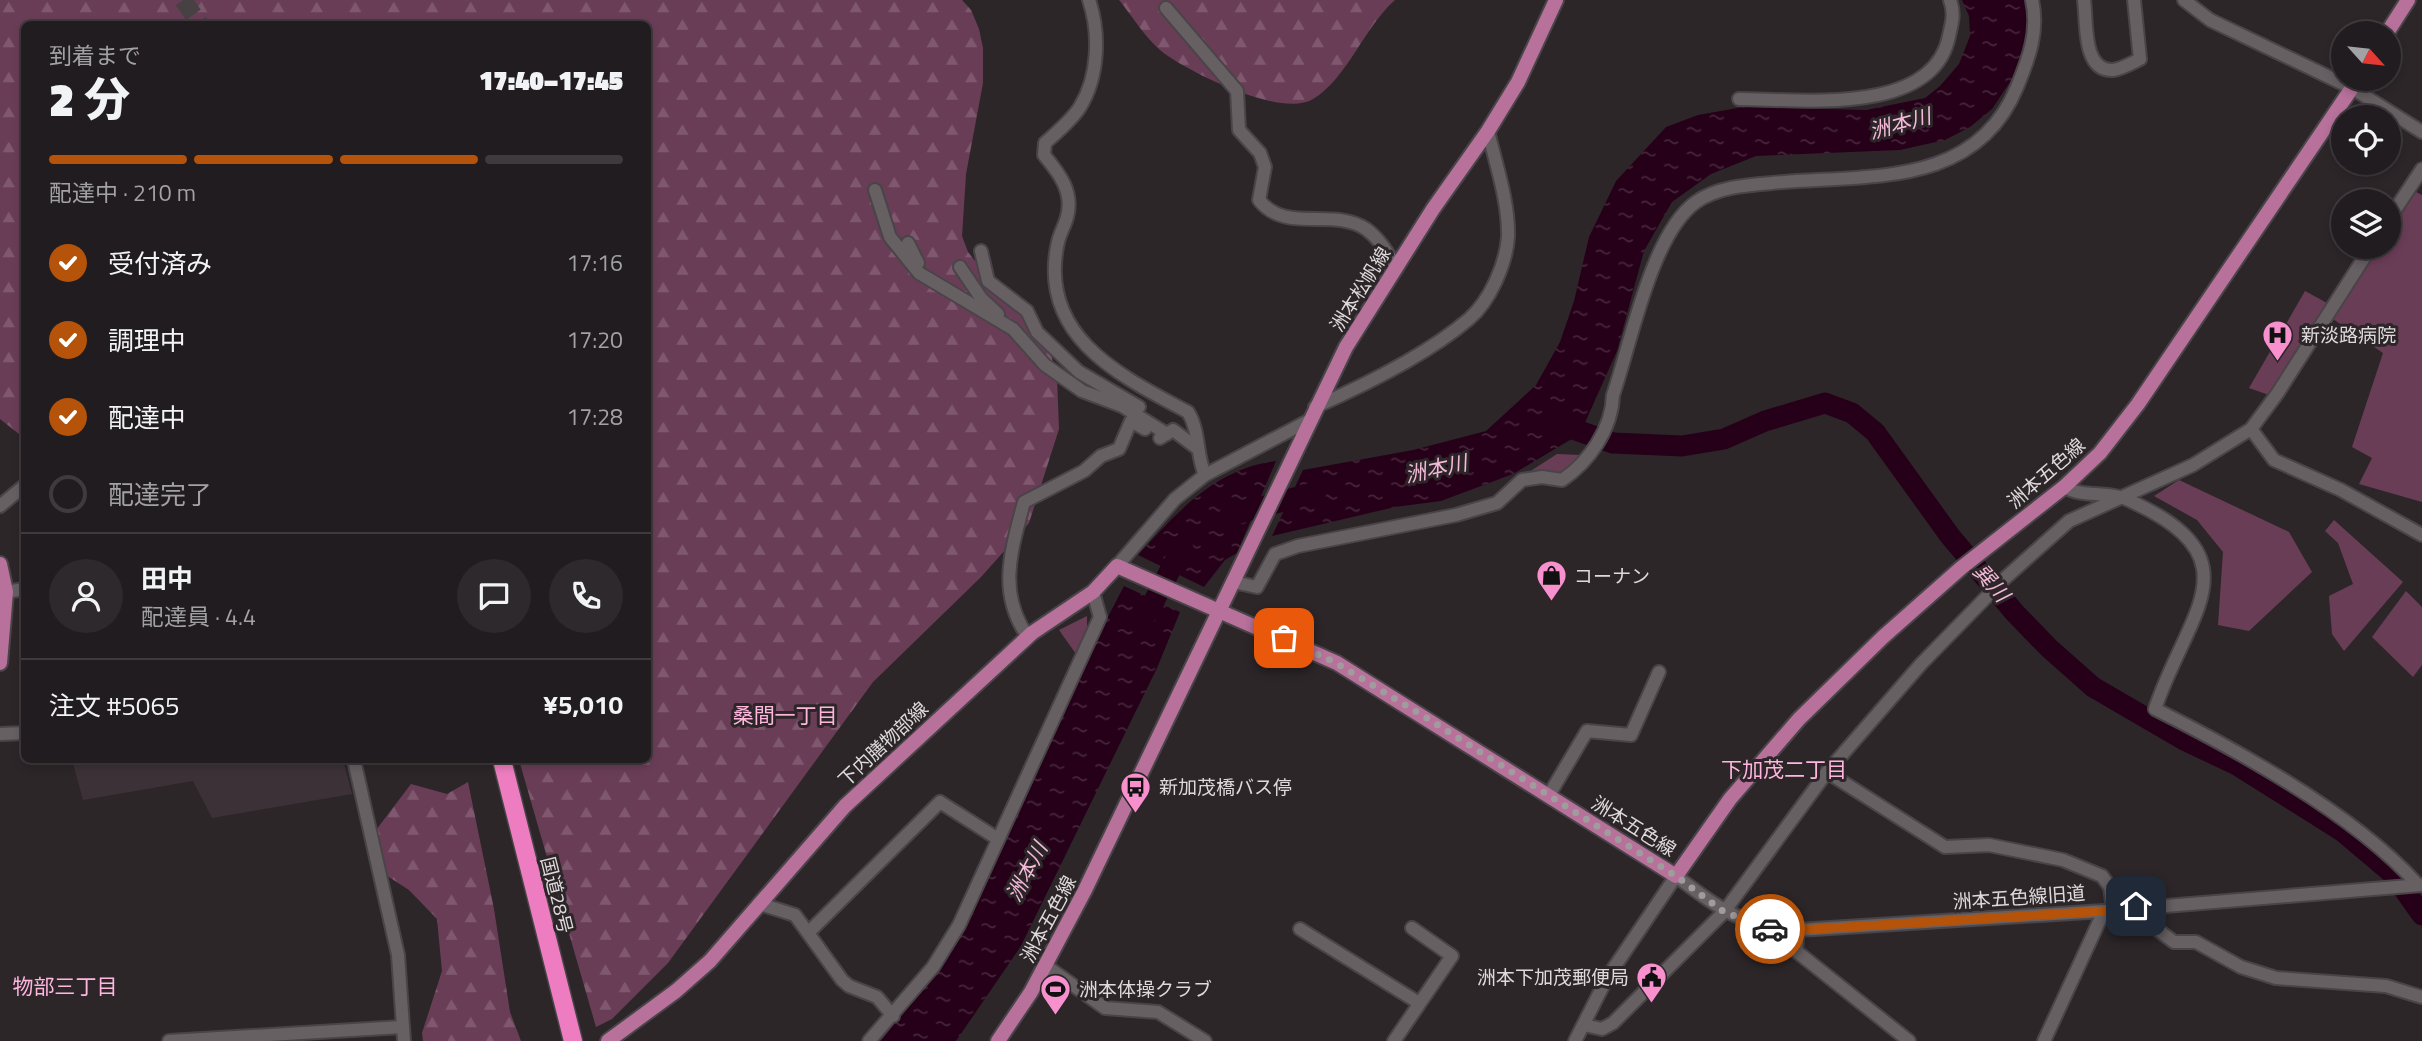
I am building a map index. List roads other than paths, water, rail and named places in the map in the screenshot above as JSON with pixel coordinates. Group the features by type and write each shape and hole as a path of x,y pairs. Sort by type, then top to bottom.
{"highway":[{"name":"国道28号","path":"503,763 571,1034"}],"main road":[{"name":"洲本松帆線","path":"1219,611 1312,414 1366,313 1518,82 1556,0"},
{"path":"2395,21 2408,0"},
{"name":"洲本五色線","path":"998,1041 1046,966 1219,611 1336,663 1676,876 1730,799 1799,719 1883,637 1961,568 2064,487 2100,453 2138,404 2350,91"},
{"path":"0,564 6,592 0,663"},
{"path":"1121,568 1219,611"},
{"name":"下内膳物部線","path":"608,1041 676,991 710,961 845,806 1028,637 1093,592 1121,568"}],"street":[{"path":"1090,0 1098,39 1091,81 1080,109 1045,143 1044,155 1070,196 1068,214 1058,242 1055,272 1062,302 1078,340 1126,379 1188,412 1194,421 1197,448 1205,475"},
{"path":"1739,99 1862,98 1905,88 1936,64 1946,49 1954,17 1950,0"},
{"path":"1233,582 1257,587 1275,554 1298,546 1456,515 1497,503 1521,480 1542,477 1562,480 1582,467 1612,415 1613,395 1653,270 1670,232 1696,202 1735,186 1895,175 1928,169 1949,160 1987,133 2004,114 2015,92 2037,23 2032,0"},
{"path":"2084,0 2091,60 2100,68 2114,70 2140,59 2134,0"},
{"path":"2184,0 2210,20 2331,73"},
{"path":"1166,8 1237,92 1239,130 1260,153 1265,167 1259,200 1268,212 1278,217 1342,221 1365,228 1382,244 1397,268"},
{"path":"2366,91 2422,132"},
{"path":"1121,568 1175,499 1205,475 1433,345 1470,318 1485,301 1508,240 1507,214 1488,131"},
{"path":"2401,201 2422,169"},
{"path":"876,190 890,237 924,276 1013,329"},
{"path":"908,243 924,276"},
{"path":"981,251 988,281 1027,311 1037,332 1079,372 1170,432"},
{"path":"1584,1025 1602,1029 1614,1023 1724,912 1827,772 1921,664 2003,580 2069,521 2193,465 2251,429 2363,259"},
{"path":"960,267 981,298 1045,365 1082,391 1122,406 1197,448"},
{"path":"1028,637 1013,616 1008,561 1024,502 1084,471 1101,456 1119,449 1131,421 1161,438 1170,432"},
{"path":"2251,429 2274,460 2341,490 2422,535"},
{"path":"2064,487 2076,493 2122,498 2167,519 2199,549 2205,576 2203,598 2194,624 2166,675 2155,709 2221,743 2314,800 2398,863 2418,885"},
{"path":"0,506 21,488"},
{"path":"6,592 21,590"},
{"path":"869,1041 933,967 959,925 1100,617 1093,592"},
{"path":"1549,795 1587,731 1631,736 1659,672"},
{"path":"0,734 21,733"},
{"path":"355,763 398,954 404,1041"},
{"path":"1827,772 1945,847 1989,845 2063,860 2102,876 2110,887 2108,911 2044,1041"},
{"path":"809,932 940,802 999,839"},
{"path":"1575,1041 1607,978 1676,876"},
{"name":"洲本五色線旧道","path":"1676,876 1724,912 1767,929 1798,930 2108,911 2136,906 2418,885"},
{"path":"760,904 795,915 842,980 849,986 877,997 893,1016"},
{"path":"2136,906 2150,924 2174,942 2196,942 2253,971 2276,978 2386,986 2422,997"},
{"path":"1300,929 1419,1003"},
{"path":"1394,1041 1452,956 1412,929"},
{"path":"1798,930 1796,951 1909,1041"},
{"path":"1046,966 1104,1008 1158,1012 1205,1041"},
{"path":"169,1041 339,1035 402,1027"},
{"path":"1884,1041 1893,1028"}],"water":[{"path":"1962,0 2025,0 2029,16 2026,41 2016,73 1992,109 1970,127 1945,140 1900,150 1756,156 1711,174 1672,202 1644,251 1617,351 1580,434 1513,474 1441,501 1395,507 1272,536 1303,470 1413,450 1486,431 1536,385 1560,342 1574,301 1589,237 1616,181 1666,127 1698,115 1743,107 1866,110 1925,98 1940,86 1959,64 1970,36 1969,16"},
{"path":"1276,461 1237,553 1225,560 1204,587 1138,555 1183,508 1216,483 1234,473"},
{"path":"1124,586 1180,612 1157,668 1021,946 956,1041 881,1041 944,960 1060,709"}],"waterway":[{"name":"巽川","path":"1556,423 1613,443 1682,446 1724,439 1765,421 1825,403 1852,413 1875,432 1950,536 2015,613 2093,687 2184,740 2237,765 2342,831 2393,874 2422,915"},
{"name":"洲本川","path":"1229,516 1316,492"},
{"name":"洲本川","path":"1140,623 1183,548"}],"tunnel":[{"path":"183,0 198,21"}],"place":[{"name":"新淡路病院","path":"2278,362"},
{"name":"コーナン","path":"1551,603"},
{"name":"新加茂橋バス停","path":"1136,814"},
{"name":"洲本下加茂郵便局","path":"1652,1004"},
{"name":"洲本体操クラブ","path":"1056,1016"}],"district":[{"name":"桑間一丁目","path":"785,716"},
{"name":"下加茂二丁目","path":"1784,770"},
{"name":"物部三丁目","path":"65,987"}]}
